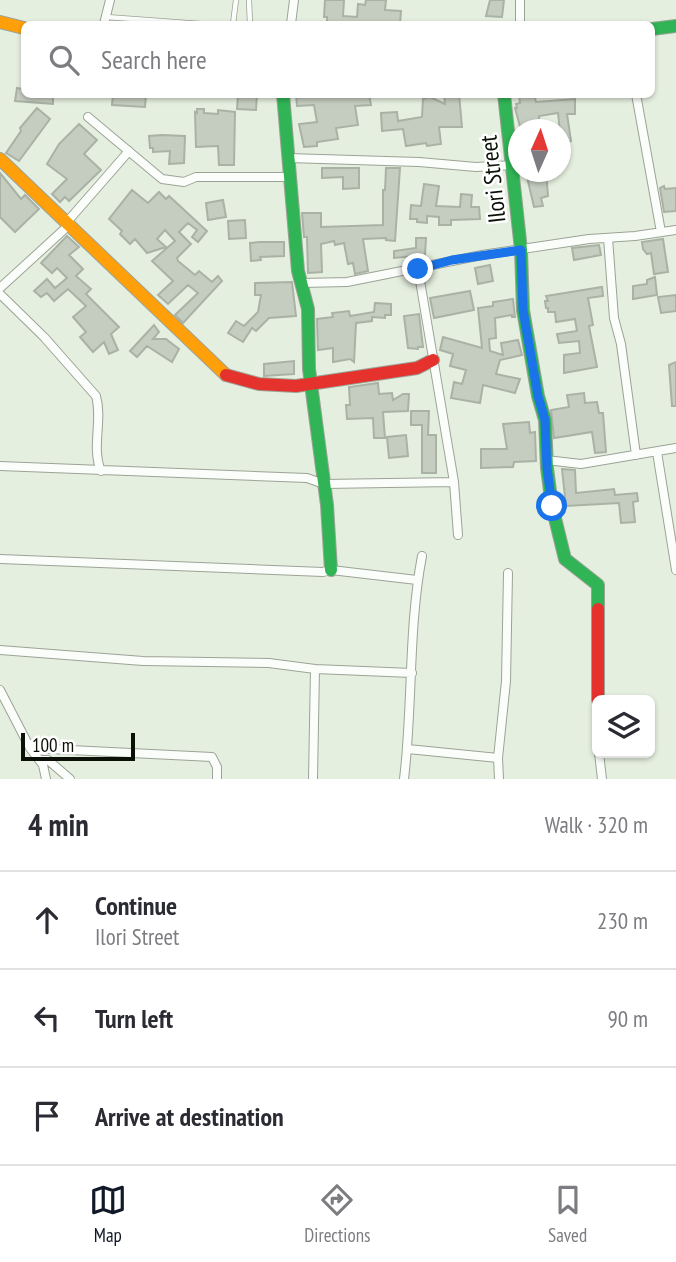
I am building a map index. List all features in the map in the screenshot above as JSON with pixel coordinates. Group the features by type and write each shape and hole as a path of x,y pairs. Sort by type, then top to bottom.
{"street":[{"path":"105,21 110,0"},
{"path":"291,21 294,0"},
{"path":"520,0 520,21"},
{"path":"0,22 21,27"},
{"path":"655,29 676,26"},
{"path":"283,98 298,271 308,309 307,349 324,484 331,570"},
{"name":"Ilori Street","path":"505,98 508,126"},
{"path":"637,98 661,232"},
{"path":"88,117 162,178 176,182 196,177 290,177"},
{"path":"0,288 68,223 130,151"},
{"path":"288,158 419,162 475,167 508,165"},
{"path":"0,159 225,375 259,384 296,386 417,368 433,360"},
{"name":"Ilori Street","path":"515,182 523,310 535,383 544,413 552,506 565,559 598,585 598,695"},
{"path":"302,283 347,282 472,257 676,230"},
{"path":"608,238 614,318 621,344 636,455"},
{"path":"418,269 454,482 458,535"},
{"path":"0,294 44,337 96,396 99,405 96,461 100,471"},
{"path":"546,460 581,464 676,448"},
{"path":"657,452 676,570"},
{"path":"87,470 96,461"},
{"path":"0,466 307,478 324,484 454,482"},
{"path":"404,779 408,749 413,622 422,556"},
{"path":"0,559 323,572 331,570 417,580"},
{"path":"499,779 498,758 506,681 508,573"},
{"path":"0,650 143,661 269,663 315,669 412,673"},
{"path":"313,779 315,669"},
{"path":"0,691 30,748 40,760 46,779"},
{"path":"30,748 212,757 217,767 217,779"},
{"path":"408,749 498,758"},
{"path":"600,758 602,779"},
{"path":"40,760 48,760 70,779"}],"lane":[{"path":"233,21 236,0"},
{"path":"249,0 250,21"}],"building":[{"path":"325,0 344,0 343,16 357,17 358,4 365,5 366,0 386,0 385,10 401,11 400,21 327,21 327,17 324,17"},
{"path":"490,0 504,0 502,17 486,16"},
{"path":"17,88 21,89 21,98 53,98 53,104 15,101"},
{"path":"113,98 146,98 145,107 112,105"},
{"path":"238,98 257,98 256,110 237,109"},
{"path":"296,98 370,98 371,105 355,106 358,125 336,128 338,139 304,147 299,124 317,122 314,105 297,106"},
{"path":"432,98 445,104 444,98 459,98 462,127 439,127 441,144 406,146 403,129 382,131 381,113 397,112 398,121 422,117 423,99"},
{"path":"519,98 535,98 536,102 575,99 575,114 567,114 568,119 559,119 558,113 539,116 539,119 518,119 516,104 520,103"},
{"path":"37,108 50,119 19,161 6,153 21,131 20,128"},
{"path":"197,109 204,109 204,113 218,114 218,110 235,112 234,165 219,165 218,146 196,147"},
{"path":"79,124 97,140 84,154 101,170 69,201 65,197 60,202 52,194 67,179 47,164 59,144"},
{"path":"149,136 185,136 184,163 169,164 170,151 153,152"},
{"path":"322,168 359,168 359,188 343,189 343,177 322,178"},
{"path":"386,168 400,168 395,241 386,238 363,239 368,271 355,274 353,263 348,264 344,243 335,245 334,241 321,244 322,272 308,273 307,237 304,237 302,213 321,213 321,227 383,225"},
{"path":"0,173 21,199 25,195 39,209 15,232 0,217"},
{"path":"528,182 547,182 548,196 541,198 543,206 534,207"},
{"path":"424,184 439,186 436,206 460,207 461,194 472,195 471,207 479,207 480,219 451,220 451,225 439,225 439,217 427,216 427,223 410,219 411,205 421,206"},
{"path":"664,186 665,189 676,188 676,211 664,212 660,188"},
{"path":"132,190 148,203 159,192 166,199 169,196 207,231 198,242 192,237 197,230 188,223 179,232 191,244 177,258 195,275 199,271 212,282 218,276 222,281 183,323 175,315 198,293 188,285 168,304 158,295 173,281 152,261 175,241 165,230 157,239 166,247 147,253 135,239 130,244 120,234 122,231 109,219"},
{"path":"223,200 226,217 208,220 206,203"},
{"path":"245,220 246,238 229,239 228,221"},
{"path":"67,236 79,247 69,255 83,269 76,276 91,289 86,294 119,327 111,334 118,350 109,354 104,342 93,352 80,337 86,332 73,317 86,306 68,289 54,301 47,293 41,297 34,291 47,279 55,288 67,278 57,268 52,273 41,263"},
{"path":"416,238 426,238 425,255 394,258 394,251 416,248"},
{"path":"663,239 668,272 654,274 651,253 647,254 642,242"},
{"path":"284,242 284,256 260,257 261,260 251,261 250,243"},
{"path":"599,245 601,255 574,260 572,248"},
{"path":"490,265 493,281 478,284 475,268"},
{"path":"655,277 657,295 633,299 633,286 647,284 647,280"},
{"path":"292,282 296,316 269,318 256,331 252,328 243,342 228,333 236,321 244,326 258,312 261,295 255,295 255,283"},
{"path":"602,287 603,296 588,298 593,325 589,326 597,367 564,373 564,355 580,353 579,341 559,343 557,334 577,331 575,319 556,322 555,312 548,312 546,308 546,296"},
{"path":"470,291 474,310 434,318 430,298"},
{"path":"676,295 676,311 661,313 658,297"},
{"path":"513,299 515,317 512,315 495,318 496,338 489,339 490,351 503,355 501,343 518,340 522,355 500,360 496,374 520,379 515,393 483,385 480,403 451,398 454,382 462,384 466,370 450,366 453,354 440,350 443,337 482,348 478,308"},
{"path":"375,303 391,304 391,315 385,315 385,318 372,317 372,321 356,323 354,362 350,359 333,362 333,348 318,350 317,319 333,317 332,313 349,311 350,316 374,312"},
{"path":"419,314 423,347 408,348 404,316"},
{"path":"154,325 159,332 153,339 166,339 179,349 172,362 147,346 137,357 130,351"},
{"path":"294,361 294,374 264,376 264,364"},
{"path":"676,362 676,406 672,406 669,365"},
{"path":"378,383 379,394 392,393 393,400 403,394 409,394 408,411 383,412 385,438 374,438 373,418 347,419 346,405 350,405 349,387"},
{"path":"584,393 585,403 597,402 599,413 603,413 606,452 595,453 592,432 554,438 551,410 569,407 567,395"},
{"path":"411,411 429,411 428,435 436,435 436,473 422,473 422,425 411,425"},
{"path":"529,422 530,433 535,432 536,461 514,462 513,467 481,468 481,449 507,449 503,424"},
{"path":"406,435 408,456 389,458 387,437"},
{"path":"562,469 575,470 576,493 614,489 615,495 637,493 638,501 633,502 635,522 621,523 619,503 566,506"}],"traffic: fast":[{"path":"655,29 676,26"},
{"path":"283,98 298,271 308,309 309,369 327,505 331,570"},
{"path":"504,98 521,250 523,310 538,396 545,420 552,506 565,559 598,585 598,609"}],"traffic: slow":[{"path":"0,22 21,27"},
{"path":"0,159 226,375"}],"traffic: jam":[{"path":"226,375 259,384 296,386 417,368 433,360"},
{"path":"598,609 598,695"}],"route":[{"path":"418,269 452,260 521,250 523,310 529,356 544,413 552,506"}]}
